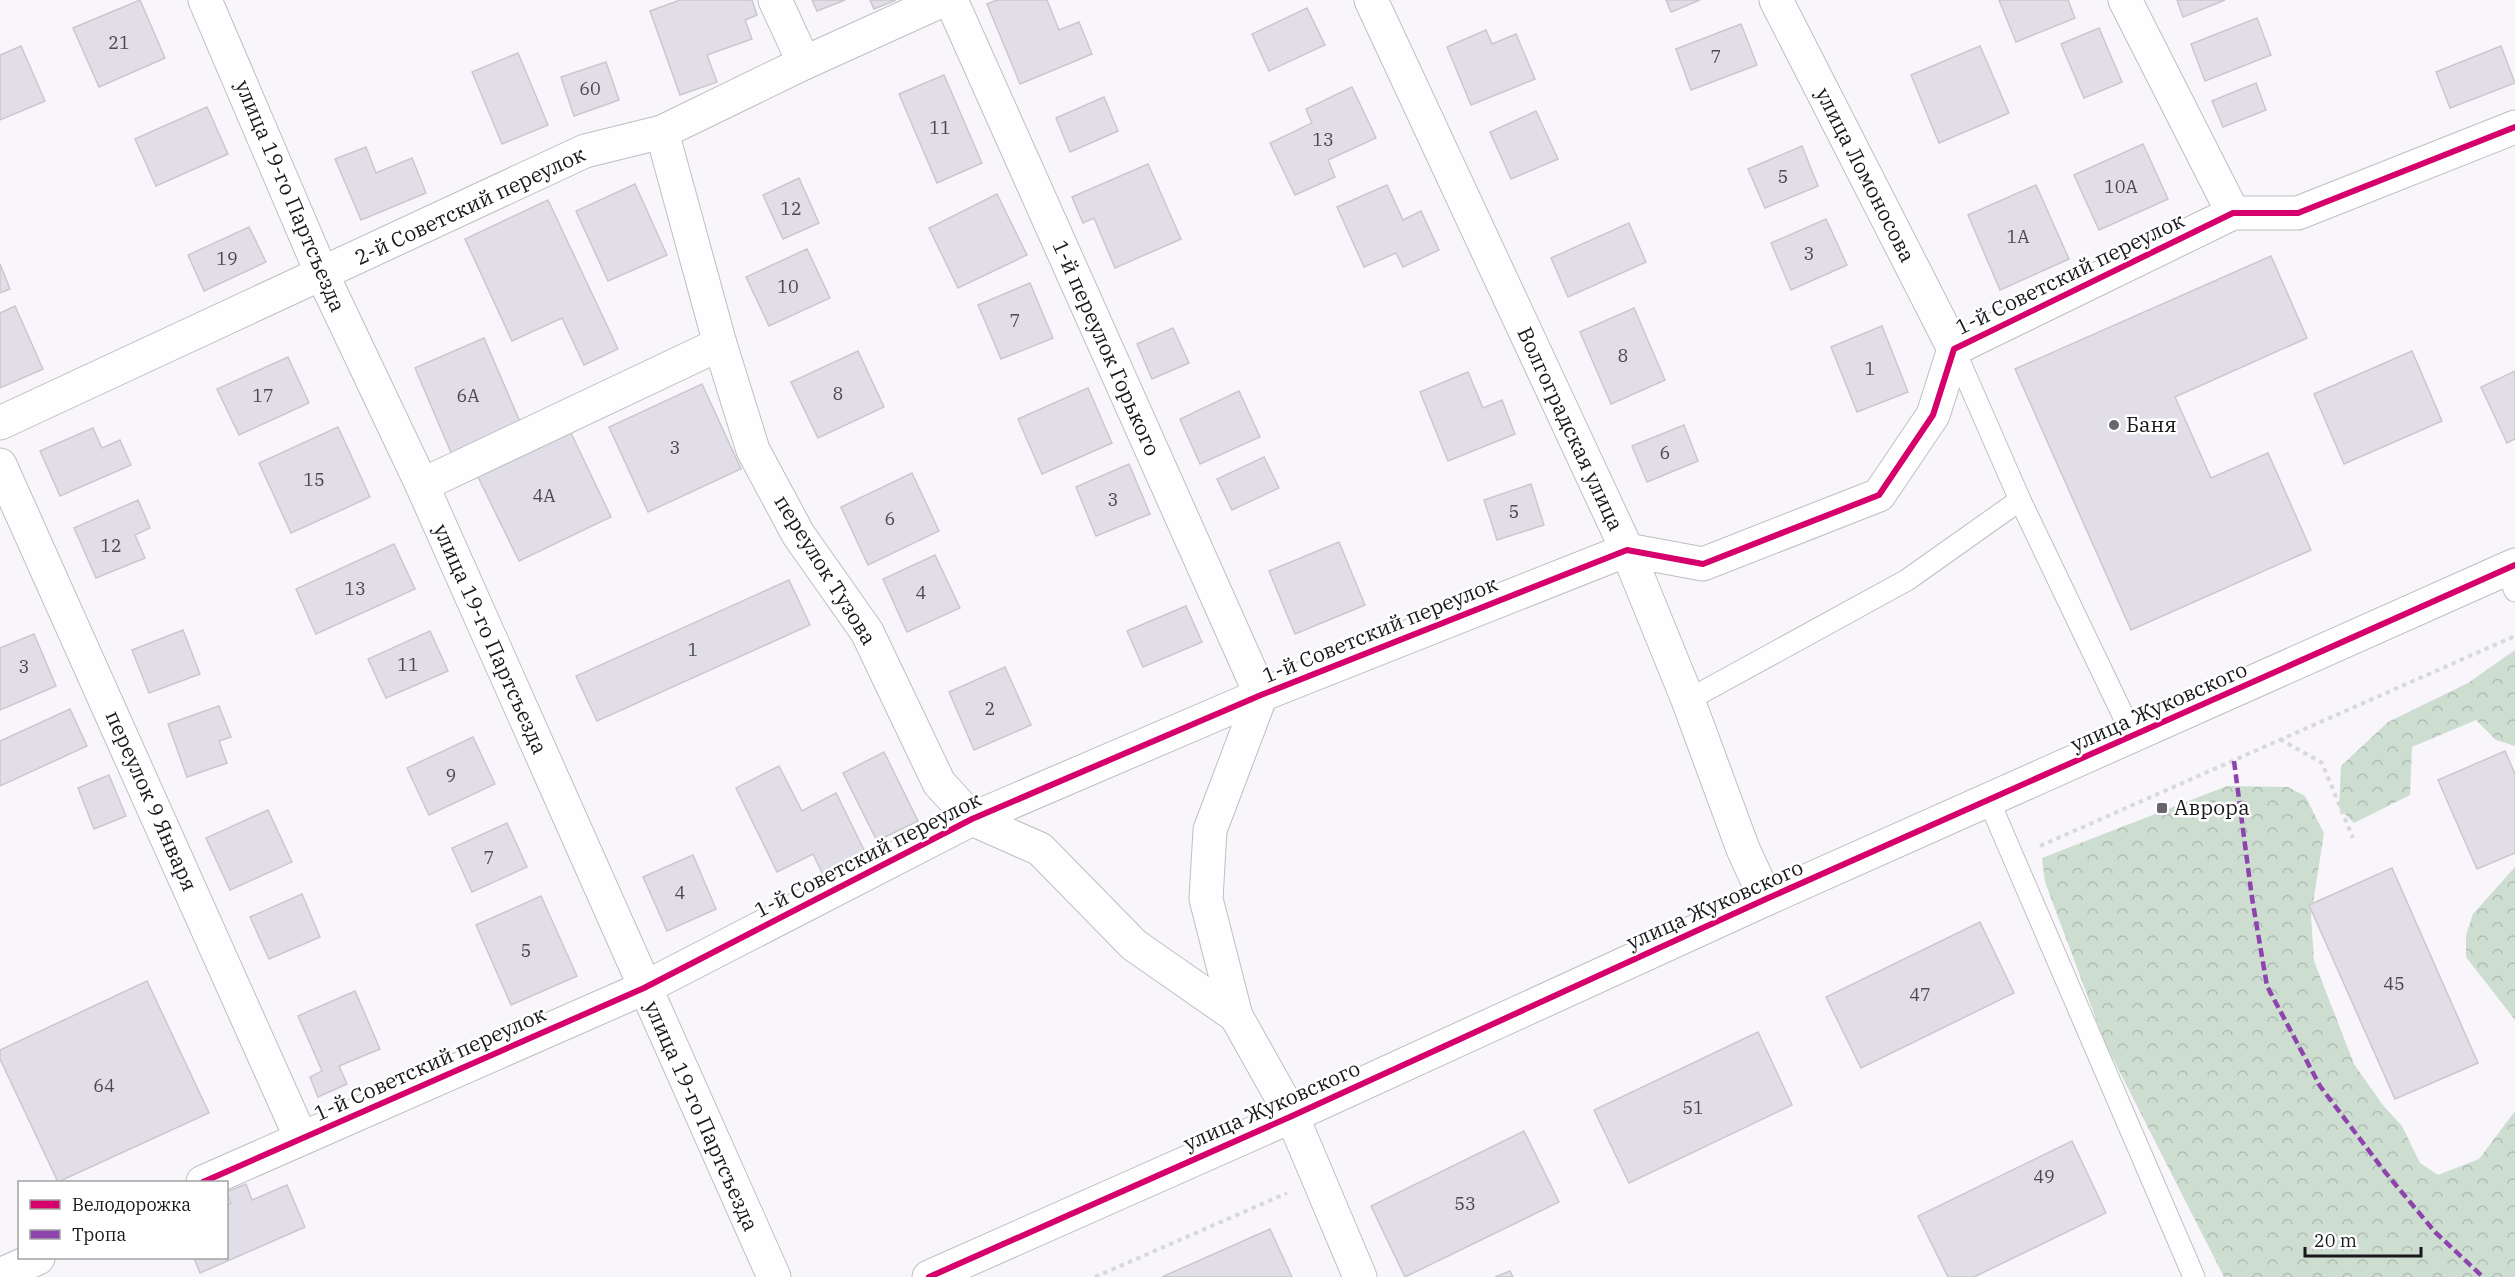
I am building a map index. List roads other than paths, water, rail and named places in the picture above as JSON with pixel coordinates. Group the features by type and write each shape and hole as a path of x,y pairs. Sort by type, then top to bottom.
{"street":[{"name":"улица 19-го Партсъезда","path":"206,0 322,274 422,485 774,1277"},
{"path":"775,0 804,63"},
{"name":"2-й Советский переулок","path":"0,423 585,151 662,132 804,63 944,0"},
{"name":"1-й переулок Горького","path":"951,0 1261,695"},
{"name":"Волгоградская улица","path":"1371,0 1627,550 1688,700 1743,849 1766,899"},
{"name":"улица Ломоносова","path":"1776,0 1954,349"},
{"path":"2126,0 2233,213"},
{"name":"1-й Советский переулок","path":"205,1181 644,988 972,819 1261,695 1627,550 1703,564 1879,495 1933,415 1954,349 2233,213 2298,213 2515,127"},
{"name":"переулок Тузова","path":"662,132 720,344 753,450 798,534 867,632 939,783 972,819"},
{"path":"422,485 720,344"},
{"name":"переулок 9 Января","path":"0,465 301,1138"},
{"name":"улица Жуковского","path":"929,1277 1292,1116 1766,899 2133,736 2512,575"},
{"path":"1261,695 1210,830 1206,899 1236,1016 1292,1116 1360,1277"},
{"path":"972,819 1040,849 1134,945 1236,1016"},
{"path":"0,1275 34,1259"}],"lane":[{"path":"1954,349 2020,500 2133,736"},
{"path":"1688,700 1907,580 2020,500"},
{"path":"1989,801 2194,1277"}],"place":[{"name":"Баня","path":"2114,425"},
{"name":"Аврора","path":"2162,808"}]}
